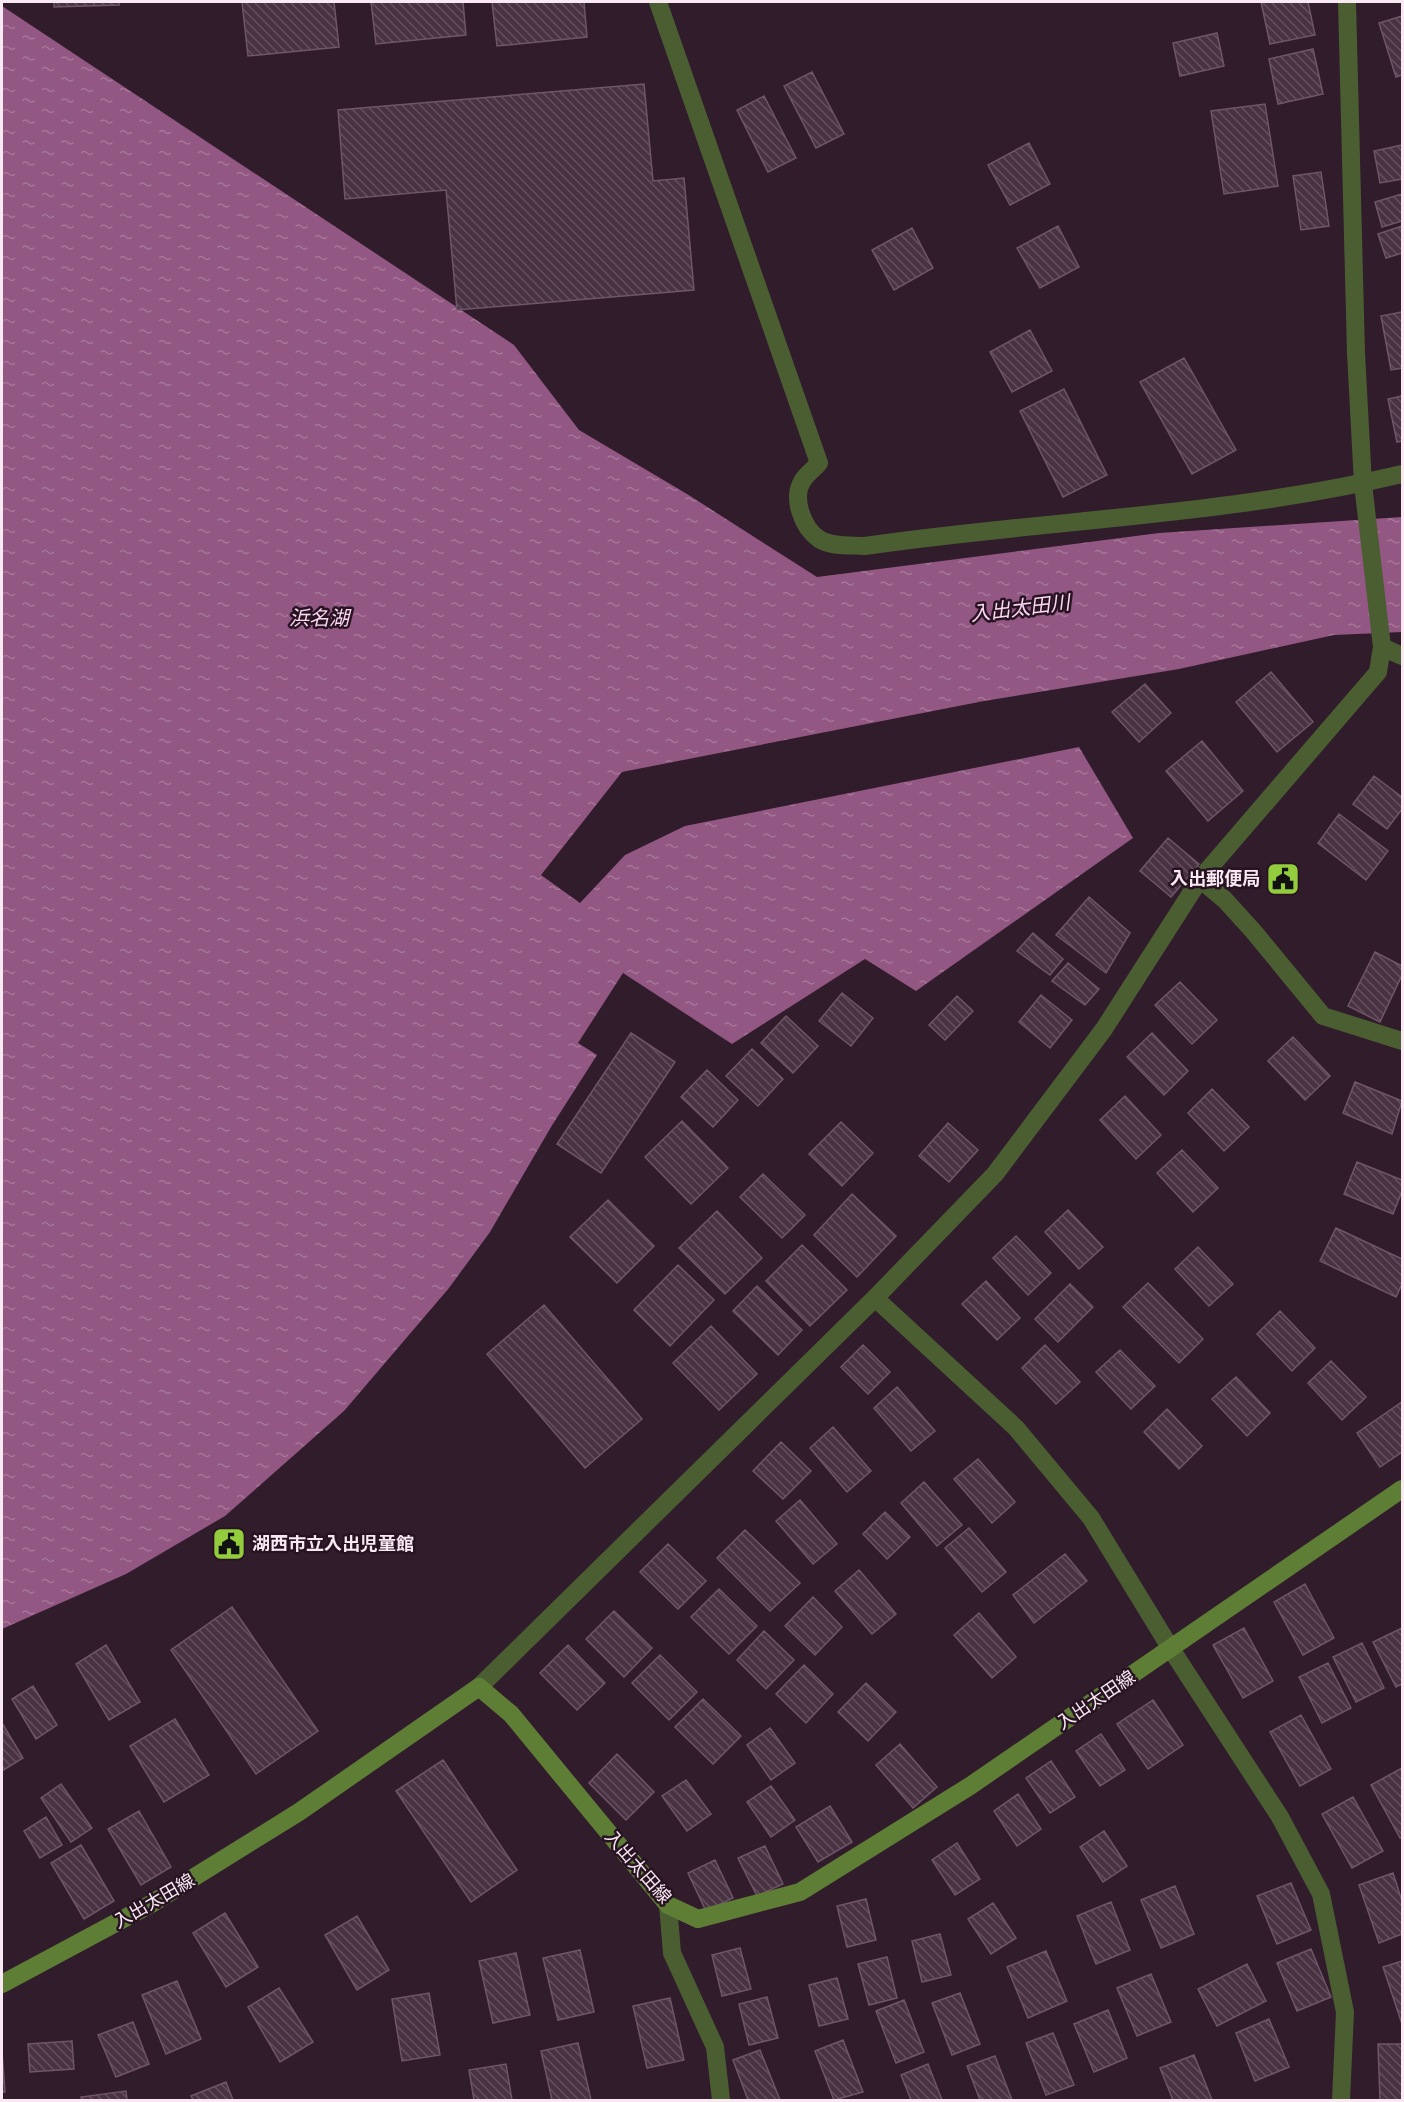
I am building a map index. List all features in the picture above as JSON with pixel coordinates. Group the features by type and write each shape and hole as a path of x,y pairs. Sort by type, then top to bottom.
{"main road":[{"name":"入出太田線","path":"2,1984 181,1886 299,1812 479,1687 511,1714 668,1905 698,1919 800,1892 970,1786 1401,1496"}],"street":[{"path":"658,2 819,463 801,482 799,504 804,525 820,539 839,545 865,546 1223,505 1363,484 1402,474"},
{"path":"479,1687 875,1298 995,1174 1104,1029 1200,879 1378,672 1382,647 1363,484 1356,353 1347,2"},
{"path":"1382,647 1402,656"},
{"path":"1200,879 1225,900 1254,932 1323,1016 1402,1041"},
{"path":"875,1298 1016,1428 1090,1518 1171,1649 1280,1817 1321,1894 1346,2012 1341,2100"},
{"path":"668,1905 672,1953 715,2047 721,2100"}],"water":[{"name":"浜名湖","path":"2,6 514,345 579,430 687,494 817,577 1159,533 1402,517 1402,632 1334,635 1179,669 984,701 622,772 541,875 580,903 625,855 685,826 1079,747 1133,838 916,991 865,959 732,1044 623,973 578,1043 597,1055 551,1127 490,1232 449,1288 344,1411 225,1516 126,1574 2,1629"}],"building":[{"path":"54,2 119,2 119,5 54,7"},
{"path":"242,2 334,2 339,47 248,56"},
{"path":"371,2 463,2 466,35 376,44"},
{"path":"492,2 584,2 587,37 497,46"},
{"path":"1261,2 1308,2 1315,35 1270,44"},
{"path":"1402,16 1402,75 1396,77 1379,23"},
{"path":"1217,33 1224,66 1180,76 1173,43"},
{"path":"1313,49 1323,94 1278,104 1269,59"},
{"path":"812,72 844,134 816,148 784,86"},
{"path":"644,84 653,181 684,178 694,290 457,310 446,190 345,199 338,110"},
{"path":"764,96 796,158 768,172 737,110"},
{"path":"1265,104 1278,186 1224,194 1211,111"},
{"path":"1029,143 1050,184 1010,205 988,165"},
{"path":"1402,145 1402,179 1380,183 1374,151"},
{"path":"1321,172 1329,226 1301,230 1293,176"},
{"path":"1402,194 1402,221 1382,227 1375,202"},
{"path":"1058,226 1079,267 1040,288 1017,248"},
{"path":"1402,226 1402,253 1386,258 1378,234"},
{"path":"912,228 933,268 894,290 872,250"},
{"path":"1402,312 1402,368 1391,370 1381,316"},
{"path":"1030,330 1052,371 1012,392 990,352"},
{"path":"1184,358 1236,450 1192,474 1140,382"},
{"path":"1064,389 1107,475 1063,497 1020,411"},
{"path":"1402,396 1402,441 1397,442 1388,399"},
{"path":"1271,672 1313,722 1277,752 1236,702"},
{"path":"1145,684 1171,713 1139,742 1112,712"},
{"path":"1202,741 1243,791 1208,821 1166,771"},
{"path":"1374,776 1402,797 1402,809 1387,829 1353,804"},
{"path":"1339,814 1388,851 1366,880 1318,843"},
{"path":"1168,838 1199,864 1171,897 1140,871"},
{"path":"1089,897 1130,933 1106,973 1056,935"},
{"path":"1033,933 1063,959 1050,975 1017,951"},
{"path":"1375,952 1402,966 1402,975 1380,1022 1348,1006"},
{"path":"1068,963 1099,989 1085,1005 1052,981"},
{"path":"1180,982 1217,1020 1192,1044 1155,1005"},
{"path":"842,993 873,1018 851,1046 819,1021"},
{"path":"1041,995 1072,1020 1050,1048 1019,1022"},
{"path":"957,996 973,1011 945,1040 929,1025"},
{"path":"786,1016 818,1046 793,1073 761,1043"},
{"path":"631,1033 675,1062 601,1173 557,1144"},
{"path":"1152,1033 1188,1071 1164,1095 1127,1057"},
{"path":"1293,1037 1330,1076 1305,1100 1268,1061"},
{"path":"752,1049 783,1079 758,1106 726,1076"},
{"path":"707,1070 738,1100 713,1127 681,1097"},
{"path":"1355,1082 1402,1101 1392,1134 1343,1113"},
{"path":"1212,1089 1249,1127 1224,1151 1188,1113"},
{"path":"1125,1096 1161,1135 1136,1159 1100,1120"},
{"path":"682,1121 728,1168 691,1204 645,1157"},
{"path":"841,1122 873,1153 842,1186 809,1154"},
{"path":"948,1123 978,1150 949,1182 919,1156"},
{"path":"1182,1150 1218,1188 1193,1212 1157,1173"},
{"path":"1357,1162 1402,1180 1402,1191 1393,1214 1344,1194"},
{"path":"763,1174 805,1215 782,1238 740,1197"},
{"path":"852,1194 896,1236 857,1277 814,1235"},
{"path":"608,1200 654,1246 617,1283 570,1237"},
{"path":"1068,1210 1103,1247 1079,1269 1045,1232"},
{"path":"717,1211 762,1258 725,1294 679,1248"},
{"path":"1336,1228 1402,1259 1402,1284 1396,1297 1320,1261"},
{"path":"1016,1236 1051,1273 1028,1295 993,1258"},
{"path":"802,1245 847,1290 810,1326 766,1281"},
{"path":"1198,1247 1233,1284 1209,1306 1175,1269"},
{"path":"678,1265 714,1300 670,1346 634,1310"},
{"path":"986,1281 1020,1318 997,1340 962,1304"},
{"path":"1148,1283 1203,1339 1179,1363 1123,1307"},
{"path":"1070,1284 1093,1307 1058,1342 1035,1319"},
{"path":"757,1286 802,1330 778,1355 733,1311"},
{"path":"544,1305 642,1419 585,1468 487,1354"},
{"path":"1280,1311 1315,1348 1292,1371 1257,1334"},
{"path":"711,1326 757,1374 719,1410 673,1363"},
{"path":"863,1345 890,1372 868,1394 841,1367"},
{"path":"1045,1345 1080,1382 1056,1404 1022,1368"},
{"path":"1120,1350 1155,1386 1131,1409 1096,1372"},
{"path":"1331,1361 1366,1397 1342,1420 1308,1383"},
{"path":"1236,1377 1270,1413 1247,1436 1212,1399"},
{"path":"897,1387 935,1431 911,1451 874,1408"},
{"path":"1402,1402 1402,1452 1380,1467 1357,1433"},
{"path":"1167,1409 1202,1446 1179,1469 1144,1432"},
{"path":"833,1427 871,1471 847,1492 810,1448"},
{"path":"781,1442 811,1471 783,1499 753,1471"},
{"path":"978,1459 1015,1502 992,1523 954,1479"},
{"path":"924,1482 962,1525 937,1546 901,1503"},
{"path":"800,1500 837,1544 813,1564 776,1521"},
{"path":"885,1512 910,1537 887,1559 863,1534"},
{"path":"969,1528 1006,1572 982,1592 945,1548"},
{"path":"745,1530 800,1583 770,1611 717,1558"},
{"path":"668,1544 706,1581 678,1609 640,1572"},
{"path":"1065,1554 1087,1581 1034,1623 1013,1595"},
{"path":"859,1570 896,1614 872,1634 835,1591"},
{"path":"1305,1584 1334,1638 1303,1655 1274,1602"},
{"path":"719,1589 757,1626 729,1654 691,1617"},
{"path":"813,1597 842,1627 815,1655 785,1626"},
{"path":"232,1607 318,1731 256,1774 171,1650"},
{"path":"614,1611 652,1648 624,1677 586,1639"},
{"path":"979,1613 1016,1657 992,1678 954,1635"},
{"path":"1244,1628 1273,1681 1243,1698 1213,1645"},
{"path":"1402,1628 1402,1684 1396,1687 1373,1642"},
{"path":"764,1631 794,1660 766,1689 737,1660"},
{"path":"1362,1643 1384,1688 1356,1702 1333,1657"},
{"path":"106,1645 140,1702 109,1720 76,1664"},
{"path":"568,1645 605,1683 577,1710 540,1673"},
{"path":"660,1655 697,1692 669,1720 632,1683"},
{"path":"1328,1663 1351,1708 1322,1723 1299,1677"},
{"path":"804,1665 833,1694 806,1723 776,1694"},
{"path":"866,1683 896,1712 868,1741 838,1712"},
{"path":"33,1686 57,1725 36,1739 12,1699"},
{"path":"703,1699 741,1736 713,1764 675,1727"},
{"path":"1153,1700 1183,1745 1148,1769 1117,1724"},
{"path":"1301,1715 1331,1769 1300,1786 1270,1732"},
{"path":"175,1719 209,1775 164,1802 130,1746"},
{"path":"2,1723 23,1758 2,1771"},
{"path":"770,1728 795,1763 771,1780 747,1745"},
{"path":"1101,1734 1125,1770 1100,1786 1076,1751"},
{"path":"900,1744 937,1787 913,1808 876,1765"},
{"path":"617,1754 654,1792 626,1820 589,1783"},
{"path":"443,1760 517,1870 471,1902 396,1791"},
{"path":"1051,1761 1075,1797 1050,1813 1026,1778"},
{"path":"1402,1768 1402,1837 1400,1838 1371,1785"},
{"path":"686,1780 711,1814 687,1831 662,1796"},
{"path":"61,1784 92,1828 71,1842 41,1798"},
{"path":"771,1786 795,1820 771,1837 747,1802"},
{"path":"1018,1794 1041,1829 1017,1846 994,1811"},
{"path":"1353,1797 1383,1851 1352,1868 1322,1814"},
{"path":"830,1806 852,1842 818,1862 796,1827"},
{"path":"139,1811 171,1867 141,1885 108,1829"},
{"path":"46,1817 62,1845 40,1858 24,1831"},
{"path":"1104,1831 1127,1866 1103,1882 1080,1847"},
{"path":"957,1843 980,1879 955,1895 932,1860"},
{"path":"81,1845 114,1901 84,1919 51,1863"},
{"path":"765,1846 783,1884 757,1896 738,1858"},
{"path":"715,1860 733,1898 706,1911 688,1873"},
{"path":"1393,1873 1402,1901 1402,1934 1379,1943 1359,1885"},
{"path":"1291,1883 1311,1930 1277,1944 1257,1896"},
{"path":"1175,1886 1194,1934 1161,1948 1141,1900"},
{"path":"866,1899 876,1940 847,1947 837,1906"},
{"path":"1111,1902 1130,1950 1096,1964 1077,1916"},
{"path":"993,1903 1016,1938 991,1954 968,1919"},
{"path":"225,1913 258,1967 226,1987 193,1933"},
{"path":"357,1916 389,1970 357,1990 325,1935"},
{"path":"940,1934 951,1975 922,1982 912,1941"},
{"path":"740,1948 751,1989 722,1996 712,1955"},
{"path":"1311,1949 1331,1997 1297,2011 1277,1963"},
{"path":"580,1950 594,2012 558,2020 543,1958"},
{"path":"1046,1951 1067,2001 1028,2018 1007,1967"},
{"path":"516,1953 530,2015 493,2023 479,1961"},
{"path":"887,1957 897,1998 869,2005 858,1964"},
{"path":"1402,1961 1402,2024 1383,1967"},
{"path":"1247,1964 1266,2001 1217,2026 1198,1989"},
{"path":"1151,1974 1171,2022 1137,2036 1117,1988"},
{"path":"837,1978 848,2019 819,2026 809,1985"},
{"path":"177,1981 201,2039 166,2054 142,1995"},
{"path":"279,1988 313,2042 280,2062 248,2007"},
{"path":"429,1993 440,2055 402,2061 392,1999"},
{"path":"960,1993 980,2044 952,2055 932,2003"},
{"path":"767,1997 778,2038 749,2045 739,2004"},
{"path":"670,1998 684,2060 647,2068 633,2006"},
{"path":"904,2000 924,2052 896,2063 876,2011"},
{"path":"1108,2010 1127,2058 1094,2072 1074,2024"},
{"path":"1269,2019 1289,2067 1255,2081 1236,2033"},
{"path":"133,2022 149,2064 116,2077 98,2035"},
{"path":"1053,2033 1074,2085 1046,2095 1026,2043"},
{"path":"843,2040 863,2092 834,2100 815,2051"},
{"path":"72,2041 74,2069 30,2072 28,2044"},
{"path":"578,2043 591,2100 552,2100 541,2051"},
{"path":"1378,2044 1402,2044 1402,2100 1380,2100"},
{"path":"760,2050 780,2100 748,2100 733,2060"},
{"path":"2,2052 5,2092 2,2092"},
{"path":"1194,2055 1212,2100 1173,2100 1160,2068"},
{"path":"995,2056 1012,2100 980,2100 967,2066"},
{"path":"506,2064 512,2100 474,2100 469,2070"},
{"path":"928,2064 942,2100 911,2100 901,2075"},
{"path":"226,2082 233,2100 193,2100 191,2096"},
{"path":"126,2091 127,2100 82,2100 81,2097"}],"place":[{"name":"入出郵便局","path":"1283,879"},
{"name":"湖西市立入出児童館","path":"229,1544"}],"water label":[{"name":"入出太田川","path":"1020,608"}]}
